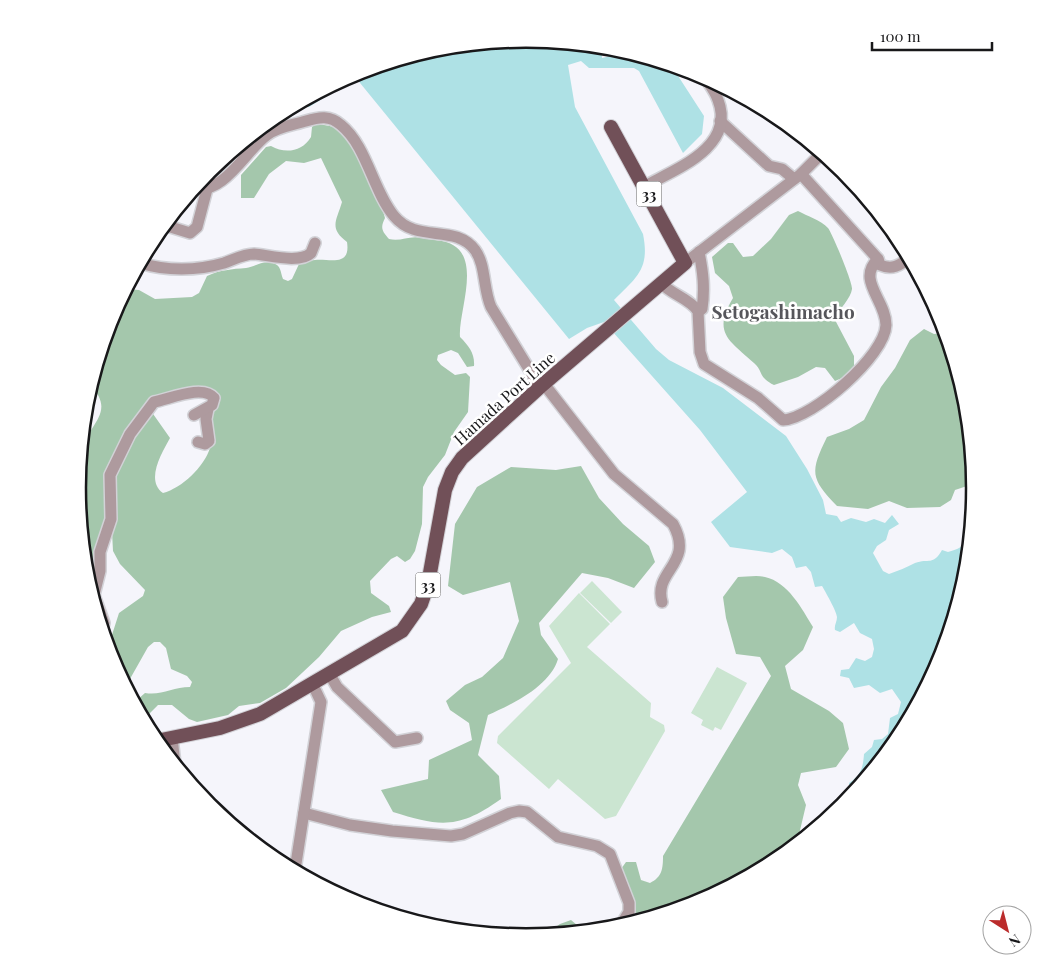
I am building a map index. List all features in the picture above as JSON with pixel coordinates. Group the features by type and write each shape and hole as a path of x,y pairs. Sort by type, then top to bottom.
{"main road":[{"name":"33","path":"611,127 645,186 685,263"},
{"name":"Hamada Port Line","path":"165,739 247,720 313,685 391,640 402,631 415,615 428,584 439,509 452,472 477,444 685,263"}],"street":[{"path":"645,186 703,153 715,139 721,111 718,98 712,89"},
{"path":"203,189 207,189 222,180 269,132 318,118 328,118 341,125 350,136 389,209 403,224 412,230 455,236 462,239 475,250 481,264 485,296 490,307 542,386 614,474 673,524 677,531 679,554 675,565 662,582 660,594 662,602"},
{"path":"720,121 769,166 782,169 797,177 878,259 880,265 887,268 895,267 903,261"},
{"path":"685,263 797,177 817,157"},
{"path":"172,227 190,232 197,227 207,189"},
{"path":"146,265 168,270 222,264 252,254 278,258 304,257 311,253 315,243"},
{"path":"698,311 702,309 704,294 699,252"},
{"path":"661,283 667,290 694,305 698,311 700,352 704,364 758,398 784,420 791,419 820,405 861,367 883,337 886,326 885,316 868,274 871,266 878,259"},
{"path":"97,584 100,572 100,552 109,531 111,519 110,475 120,452 154,402 186,396 198,390 207,392 214,398 212,405 208,409 194,415"},
{"path":"198,442 205,444 209,441 206,419 208,409"},
{"path":"330,675 336,687 394,742 417,738"},
{"path":"296,862 321,702 313,685"},
{"path":"172,738 173,750"},
{"path":"463,834 504,815 523,811 531,814 558,837 605,849 613,862 629,900 629,910 626,916"},
{"path":"304,813 350,825 392,831 451,836 479,834"}],"green space":[{"path":"315,124 327,125 338,129 353,145 361,157 378,196 385,218 382,229 389,239 397,240 417,237 442,241 450,243 461,253 466,263 467,275 460,337 471,350 474,366 467,367 458,353 451,350 438,355 437,360 455,375 466,373 470,377 468,412 454,432 445,455 428,477 423,487 422,524 415,551 410,559 405,562 397,556 391,559 370,581 371,593 389,606 391,612 372,617 341,631 319,657 286,688 260,703 239,706 228,715 197,722 189,719 172,705 158,705 149,714 140,698 145,693 151,694 190,687 192,682 187,676 171,669 166,648 160,642 154,642 148,647 130,679 112,636 119,613 143,596 145,590 120,564 113,551 112,532 94,573 87,516 87,459 90,431 101,411 101,403 96,393 101,374 119,319 133,290 139,290 155,299 192,297 199,293 207,276 217,272 246,268 269,262 278,266 283,279 288,281 292,279 299,264 313,260 337,260 346,256 347,242 341,237 336,228 336,220 342,202 321,158 304,163 286,161 269,174 254,198 241,198 241,175 266,147 271,146 287,151 298,149 311,137 312,127","holes":["174,395 217,399 208,418 211,445 203,462 185,482 163,493 155,481 155,474 170,438 151,411"]},
{"path":"798,211 818,220 828,228 849,278 852,289 851,293 834,318 854,356 854,368 835,381 825,368 816,367 798,377 774,385 765,379 757,366 726,335 724,320 733,298 729,286 715,273 712,257 728,243 733,243 743,257 753,256 771,239 789,215"},
{"path":"924,329 934,334 938,334 958,402 965,459 966,486 955,490 951,500 940,507 907,508 889,501 868,509 837,506 817,481 816,467 827,437 849,429 864,420 881,387 895,368 910,340"},
{"path":"581,466 599,498 623,524 649,546 655,562 634,588 608,578 582,573 539,623 541,635 558,659 554,669 539,686 519,700 488,715 478,755 499,776 501,799 473,816 449,822 424,821 393,812 381,790 428,779 429,760 472,740 469,723 450,710 446,701 465,685 482,677 503,658 519,621 510,582 463,595 448,586 455,524 477,487 511,467 556,470"},
{"path":"762,576 781,584 794,597 813,627 803,650 785,666 791,689 829,711 843,723 849,749 836,767 801,773 798,785 806,805 800,832 794,837 746,869 721,882 667,904 633,915 635,910 631,893 621,869 626,862 636,862 641,880 650,883 659,875 662,869 663,856 771,676 760,657 736,654 726,618 723,597 738,577"},
{"path":"592,581 622,612 611,623 580,593"},
{"path":"579,593 610,624 587,647 651,703 650,717 664,725 665,731 616,816 605,819 558,779 549,789 497,743 498,736 571,663 549,626"},
{"path":"717,667 747,683 721,730 715,727 713,731 701,725 703,720 691,713"},
{"path":"571,920 577,925 556,927"}],"water":[{"path":"497,48 555,48 583,51 602,54 602,58 611,56 640,62 677,75 704,116 702,134 683,153 639,71 634,68 589,68 581,61 568,65 575,107 643,234 645,256 640,272 614,300 656,349 669,360 723,388 786,436 807,469 823,500 826,514 837,516 841,522 851,518 866,522 874,519 885,523 892,515 899,524 889,530 886,540 877,546 873,553 883,571 889,574 915,563 930,561 936,558 942,550 948,552 960,548 962,545 958,573 943,629 921,682 892,732 849,786 849,783 861,771 864,754 872,747 874,740 882,739 888,734 890,718 898,714 901,702 892,689 880,693 869,685 854,688 849,678 840,676 841,670 849,669 856,658 865,661 872,657 874,649 872,639 860,633 854,623 840,632 835,630 836,614 822,586 815,587 811,572 806,566 796,568 792,557 782,549 772,553 730,547 711,522 747,492 700,430 604,322 587,328 569,339 358,81 412,62 469,51"},
{"path":"333,92 309,107 306,106"}],"district":[{"name":"Setogashimacho","path":"783,311"}]}
